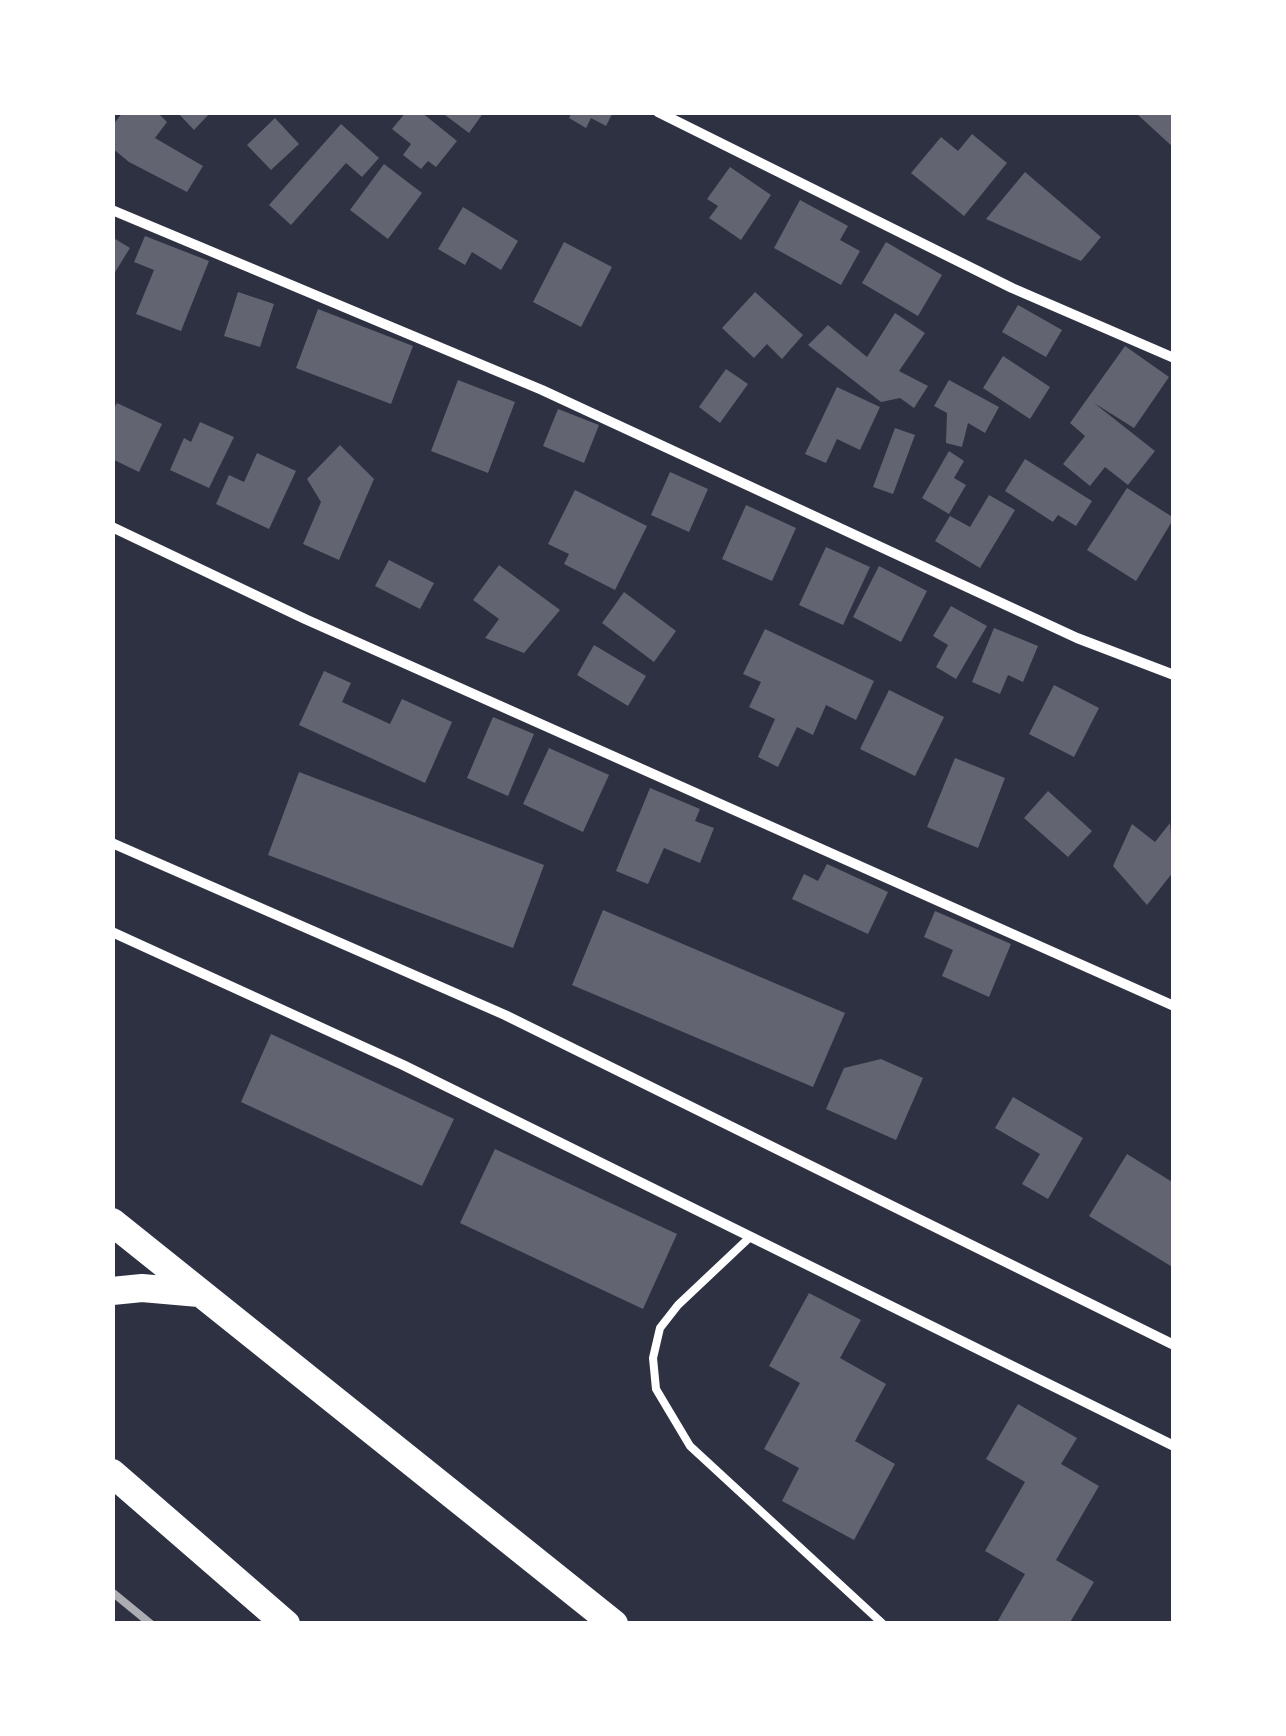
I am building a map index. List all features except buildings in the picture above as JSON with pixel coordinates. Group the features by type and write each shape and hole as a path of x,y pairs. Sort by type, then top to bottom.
{"highway":[{"path":"112,1222 614,1624"},
{"path":"112,1290 142,1288 199,1293"},
{"path":"112,1473 286,1624"}],"street":[{"path":"658,112 1012,288 1174,358"},
{"path":"112,210 542,390 1077,638 1174,675"},
{"path":"112,527 323,627 1174,1006"},
{"path":"112,843 505,1016 1174,1344"},
{"path":"112,932 403,1066 1174,1446"}],"lane":[{"path":"749,1238 678,1305 660,1328 652,1358 656,1390 690,1446 883,1624"}],"railway":[{"path":"112,1592 151,1624"}]}
